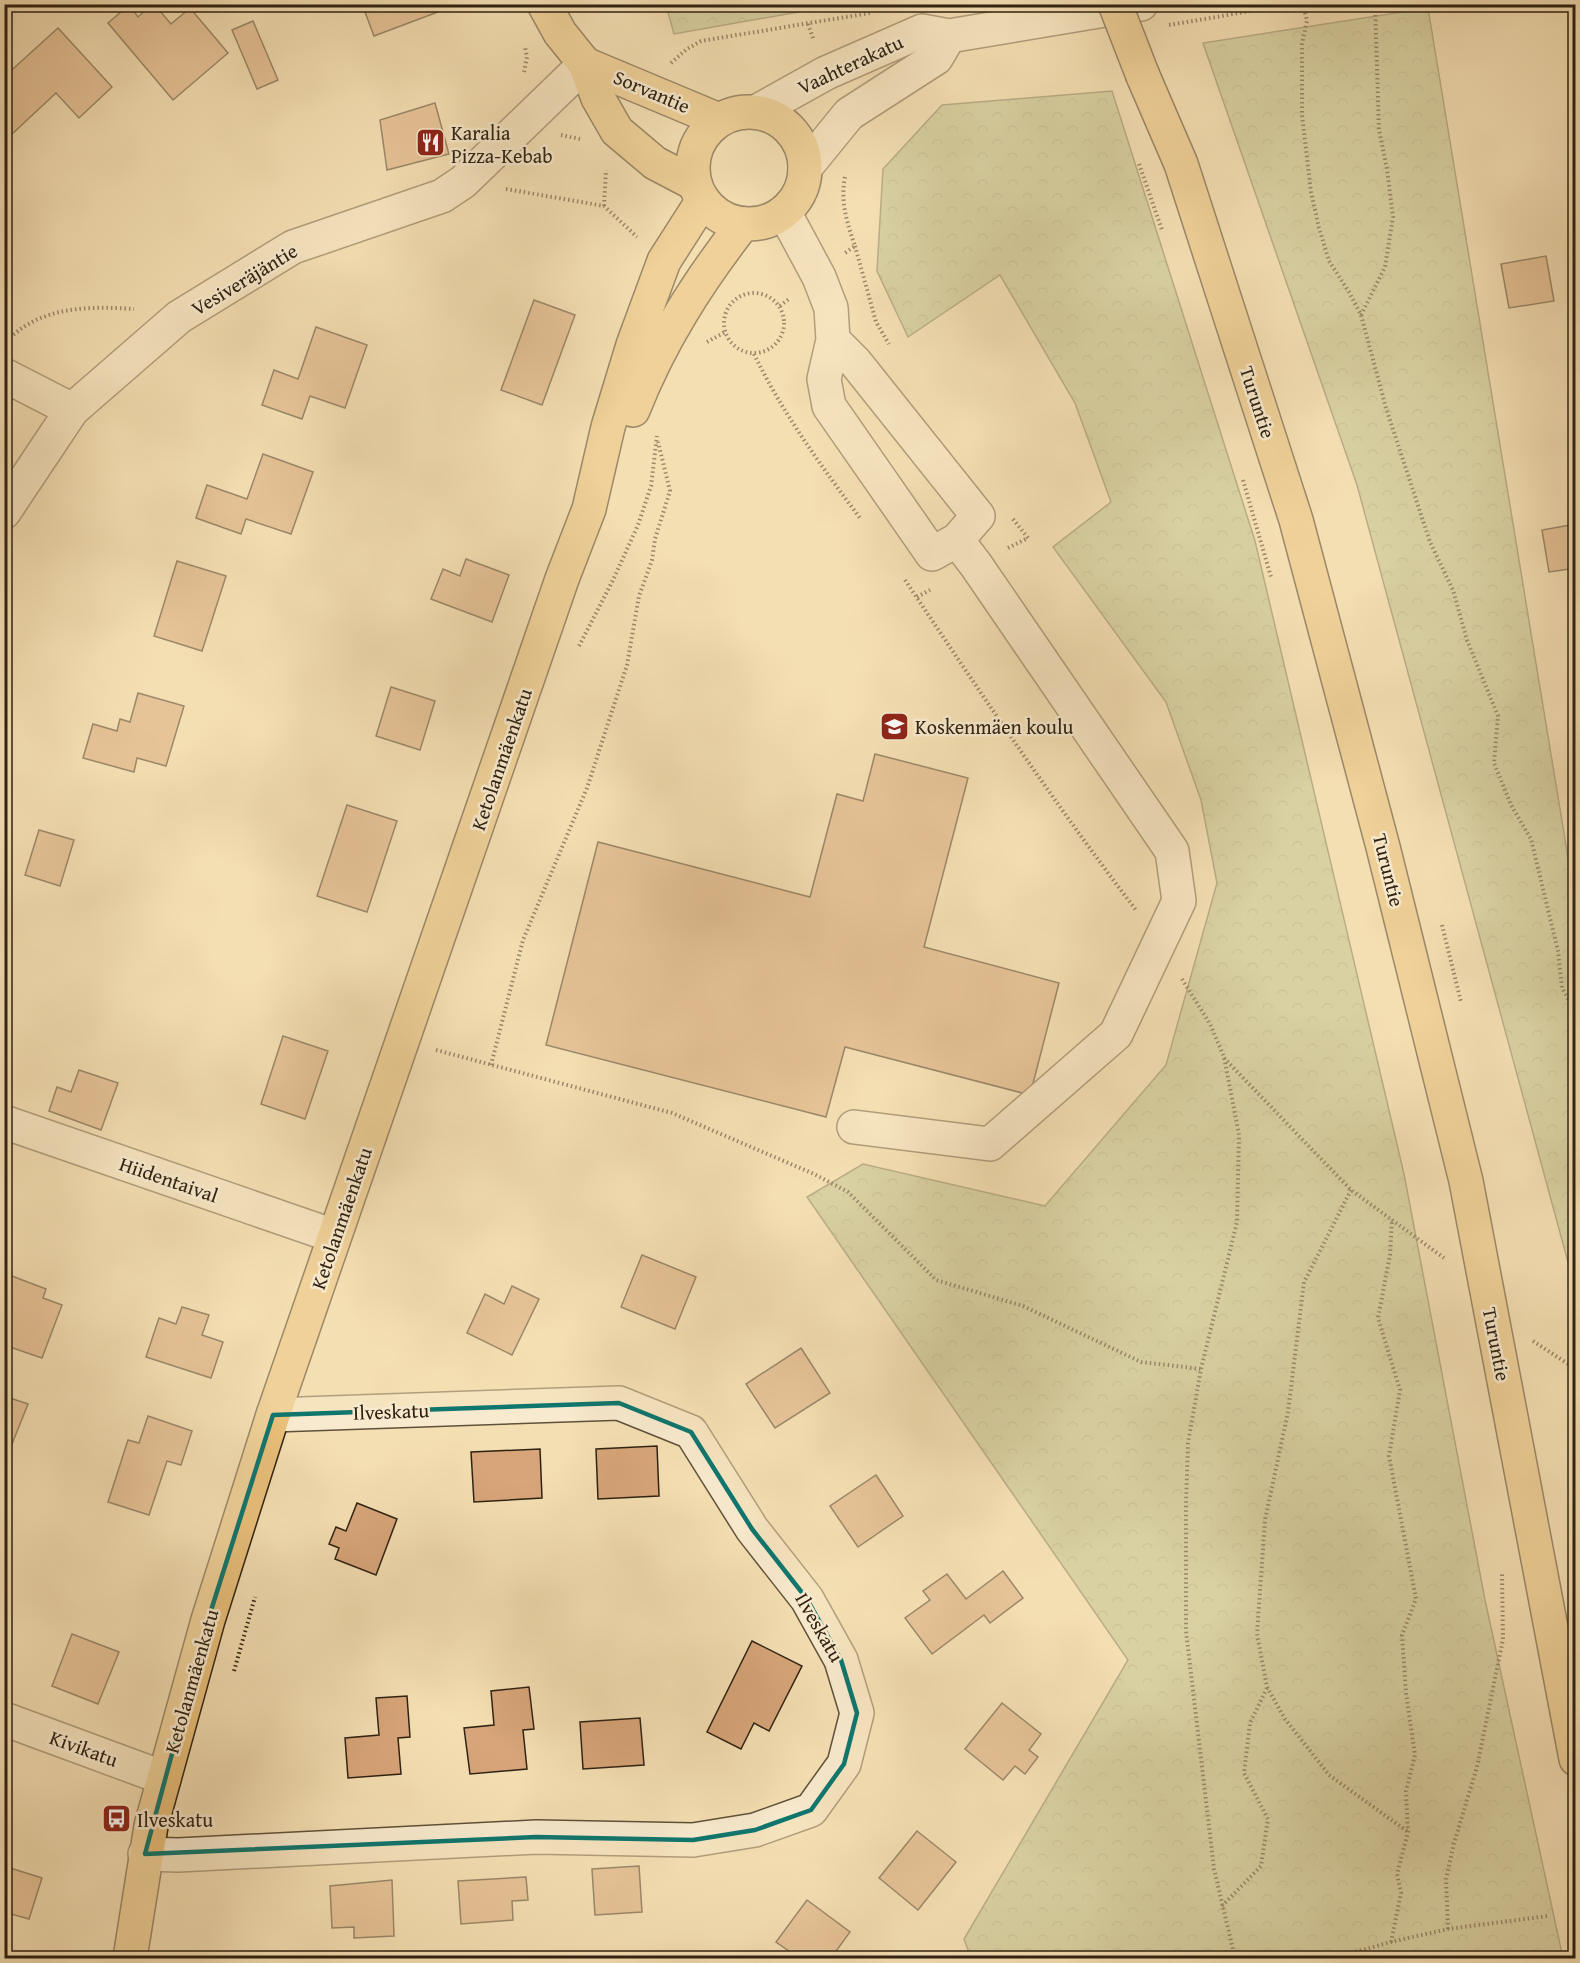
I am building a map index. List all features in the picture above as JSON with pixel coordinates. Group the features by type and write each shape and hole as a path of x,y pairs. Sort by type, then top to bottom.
{"main road":[{"name":"Sorvantie","path":"544,4 560,33 585,64 598,98 617,131 655,163 699,192"},
{"name":"Turuntie","path":"1115,4 1181,164 1296,520 1383,847 1466,1181 1575,1760"},
{"name":"Sorvantie","path":"585,64 719,120"},
{"path":"743,112 756,112 771,116 785,125 796,137 803,152 805,168 799,193 784,212 762,222 743,224 728,220 714,212 699,192 693,166 696,148 705,132 719,120 743,112"},
{"name":"Ketolanmäenkatu","path":"130,1959 145,1854 164,1778 208,1620 273,1415 594,490 611,417 633,345 664,261 699,192"},
{"name":"Ketolanmäenkatu","path":"594,490 625,433 645,380 670,328 699,282 743,224"}],"street":[{"name":"Vaahterakatu","path":"756,112 826,74 922,31 949,36 1151,15"},
{"name":"Vaahterakatu","path":"805,168 849,114 936,58 949,36"},
{"name":"Vesiveräjäntie","path":"4,512 72,410 179,318 293,247 442,196 463,182 585,64"},
{"path":"784,212 819,277 831,308 833,340 824,379 829,406 932,554 957,540 978,516 856,363 833,340"},
{"path":"4,375 72,410"},
{"path":"854,1127 990,1144 1116,1034 1179,901 1172,851 957,540"},
{"name":"Hiidentaival","path":"4,1122 334,1236"},
{"name":"Ilveskatu","path":"145,1854 178,1855 536,1837 693,1840 755,1830 812,1810 844,1764 856,1713 841,1660 807,1599 752,1528 691,1432 619,1403 273,1415"},
{"name":"Kivikatu","path":"4,1719 164,1778"}],"path":[{"path":"1151,15 1292,4"},
{"path":"1303,4 1306,21 1302,44 1302,115 1311,192 1329,261 1349,292 1360,315 1386,408 1430,542 1453,590 1467,640 1498,716 1494,763 1511,805 1531,839 1558,951 1562,988 1575,1013"},
{"path":"1360,315 1385,267 1393,217 1388,170 1378,129 1375,4"},
{"path":"664,57 674,60 701,41 872,12"},
{"path":"1138,161 1165,239"},
{"path":"604,206 607,164"},
{"path":"780,306 819,277 830,263 855,246 844,209 842,190 848,169"},
{"path":"463,182 604,206 637,235 646,252 664,261"},
{"path":"699,282 729,305"},
{"path":"755,292 765,294 780,306 785,324 783,333 772,348 754,354 736,348 729,341 723,323 729,305 736,298 755,292"},
{"path":"4,344 18,328 43,315 76,309 140,309 179,318"},
{"path":"699,346 725,332"},
{"path":"754,354 789,417 860,518"},
{"path":"578,647 614,578 638,525 651,486 659,429"},
{"path":"491,1065 523,940 587,788 627,665 639,596 652,560 655,539 670,491 657,438"},
{"path":"1242,477 1272,580"},
{"path":"901,573 1007,734 1082,840 1160,942 1210,1024 1224,1057 1239,1135 1237,1222 1201,1369 1188,1443 1186,1631 1214,1869 1235,1959"},
{"path":"433,1049 672,1113 848,1192 936,1280 1023,1306 1141,1362 1201,1369"},
{"path":"1224,1057 1351,1190 1444,1258 1442,1247"},
{"path":"1575,1113 1572,1170 1575,1189"},
{"path":"1351,1190 1304,1282 1288,1412 1264,1520 1257,1634 1268,1687 1286,1719 1329,1775 1408,1832"},
{"path":"1391,1942 1401,1893 1397,1874 1408,1832 1406,1791 1414,1755 1402,1635 1416,1599 1389,1456 1400,1390 1378,1318 1390,1255 1392,1219"},
{"path":"1532,1341 1575,1369"},
{"path":"1448,1929 1446,1878 1477,1767 1503,1639 1502,1572"},
{"path":"231,1681 255,1595"},
{"path":"1222,1906 1261,1866 1268,1819 1244,1773 1250,1723 1268,1687"},
{"path":"1334,1959 1391,1942 1448,1929 1548,1917"}],"highlighted area":[{"path":"619,1403 691,1432 752,1529 807,1599 841,1660 857,1713 844,1764 811,1810 755,1830 693,1840 536,1837 145,1854 208,1620 273,1415"}],"green space":[{"path":"666,4 838,5 674,34"},
{"path":"1428,8 1575,900 1575,1288 1357,485 1203,43"},
{"path":"1112,91 1255,541 1404,1174 1485,1600 1563,1958 971,1958 964,1939 1128,1660 807,1197 863,1164 1045,1206 1166,1065 1217,883 1201,800 1166,702 1053,547 1111,502 1075,403 1000,275 908,337 877,271 883,169 942,105"}],"building":[{"path":"152,4 171,24 190,8 228,53 173,100 108,23 129,5 138,17"},
{"path":"362,4 459,4 374,36"},
{"path":"253,21 278,80 257,89 232,30"},
{"path":"58,28 112,87 79,118 56,93 11,135 4,128 4,77"},
{"path":"435,103 449,154 387,170 380,120"},
{"path":"1546,256 1554,301 1509,308 1501,264"},
{"path":"534,300 575,315 542,405 501,390"},
{"path":"316,327 367,345 345,408 310,396 302,419 262,405 274,370 298,379"},
{"path":"263,454 313,472 291,534 246,519 241,534 196,518 207,485 247,499"},
{"path":"1576,524 1576,568 1549,572 1542,530"},
{"path":"466,559 509,575 492,622 431,599 443,569 460,576"},
{"path":"177,561 226,576 202,651 154,636"},
{"path":"391,687 435,701 420,750 376,736"},
{"path":"138,693 184,706 166,766 137,758 134,772 83,758 93,724 117,731 120,719 130,722"},
{"path":"875,754 968,778 924,947 1059,983 1030,1095 845,1047 826,1117 546,1045 598,842 810,897 837,794 863,801"},
{"path":"347,805 397,821 367,912 317,896"},
{"path":"39,830 74,840 60,886 25,875"},
{"path":"283,1036 328,1051 305,1119 261,1104"},
{"path":"79,1070 118,1083 101,1130 49,1111 57,1087 71,1092"},
{"path":"642,1255 696,1277 675,1329 621,1307"},
{"path":"4,1273 46,1289 43,1298 62,1305 42,1358 4,1345"},
{"path":"512,1286 539,1299 512,1355 467,1333 485,1294 504,1304"},
{"path":"182,1307 209,1315 202,1335 223,1342 211,1378 146,1357 159,1318 176,1324"},
{"path":"801,1348 830,1393 775,1428 746,1384"},
{"path":"4,1396 28,1404 4,1464"},
{"path":"148,1416 192,1431 181,1465 167,1461 149,1515 108,1502 128,1440 139,1443"},
{"path":"657,1446 659,1496 598,1499 596,1449"},
{"path":"540,1449 542,1498 474,1502 471,1452"},
{"path":"876,1475 903,1516 858,1547 830,1506"},
{"path":"357,1503 397,1519 376,1575 335,1559 339,1548 329,1544 336,1527 346,1531"},
{"path":"1003,1571 1023,1598 990,1623 984,1615 932,1654 905,1618 930,1600 923,1591 947,1574 966,1599"},
{"path":"72,1634 119,1652 98,1704 52,1686"},
{"path":"752,1641 802,1666 769,1731 754,1723 741,1749 707,1732"},
{"path":"529,1687 534,1729 523,1730 527,1769 470,1774 464,1728 494,1725 491,1691"},
{"path":"407,1696 410,1737 398,1738 401,1774 348,1778 345,1738 379,1735 376,1698"},
{"path":"1002,1703 1041,1734 1029,1750 1038,1757 1025,1774 1015,1766 1003,1780 965,1749"},
{"path":"640,1718 644,1765 583,1769 580,1722"},
{"path":"917,1831 956,1862 918,1910 879,1878"},
{"path":"4,1866 42,1878 29,1919 4,1912"},
{"path":"639,1866 642,1912 595,1915 592,1869"},
{"path":"526,1877 528,1900 512,1901 513,1920 461,1924 458,1881"},
{"path":"392,1880 394,1936 354,1938 354,1927 332,1928 330,1886"},
{"path":"807,1900 850,1932 831,1958 799,1958 776,1942"}],"place":[{"name":"Karalia Pizza-Kebab","path":"430,143"},
{"name":"Koskenmäen koulu","path":"894,726"},
{"name":"Ilveskatu","path":"116,1819"}]}
